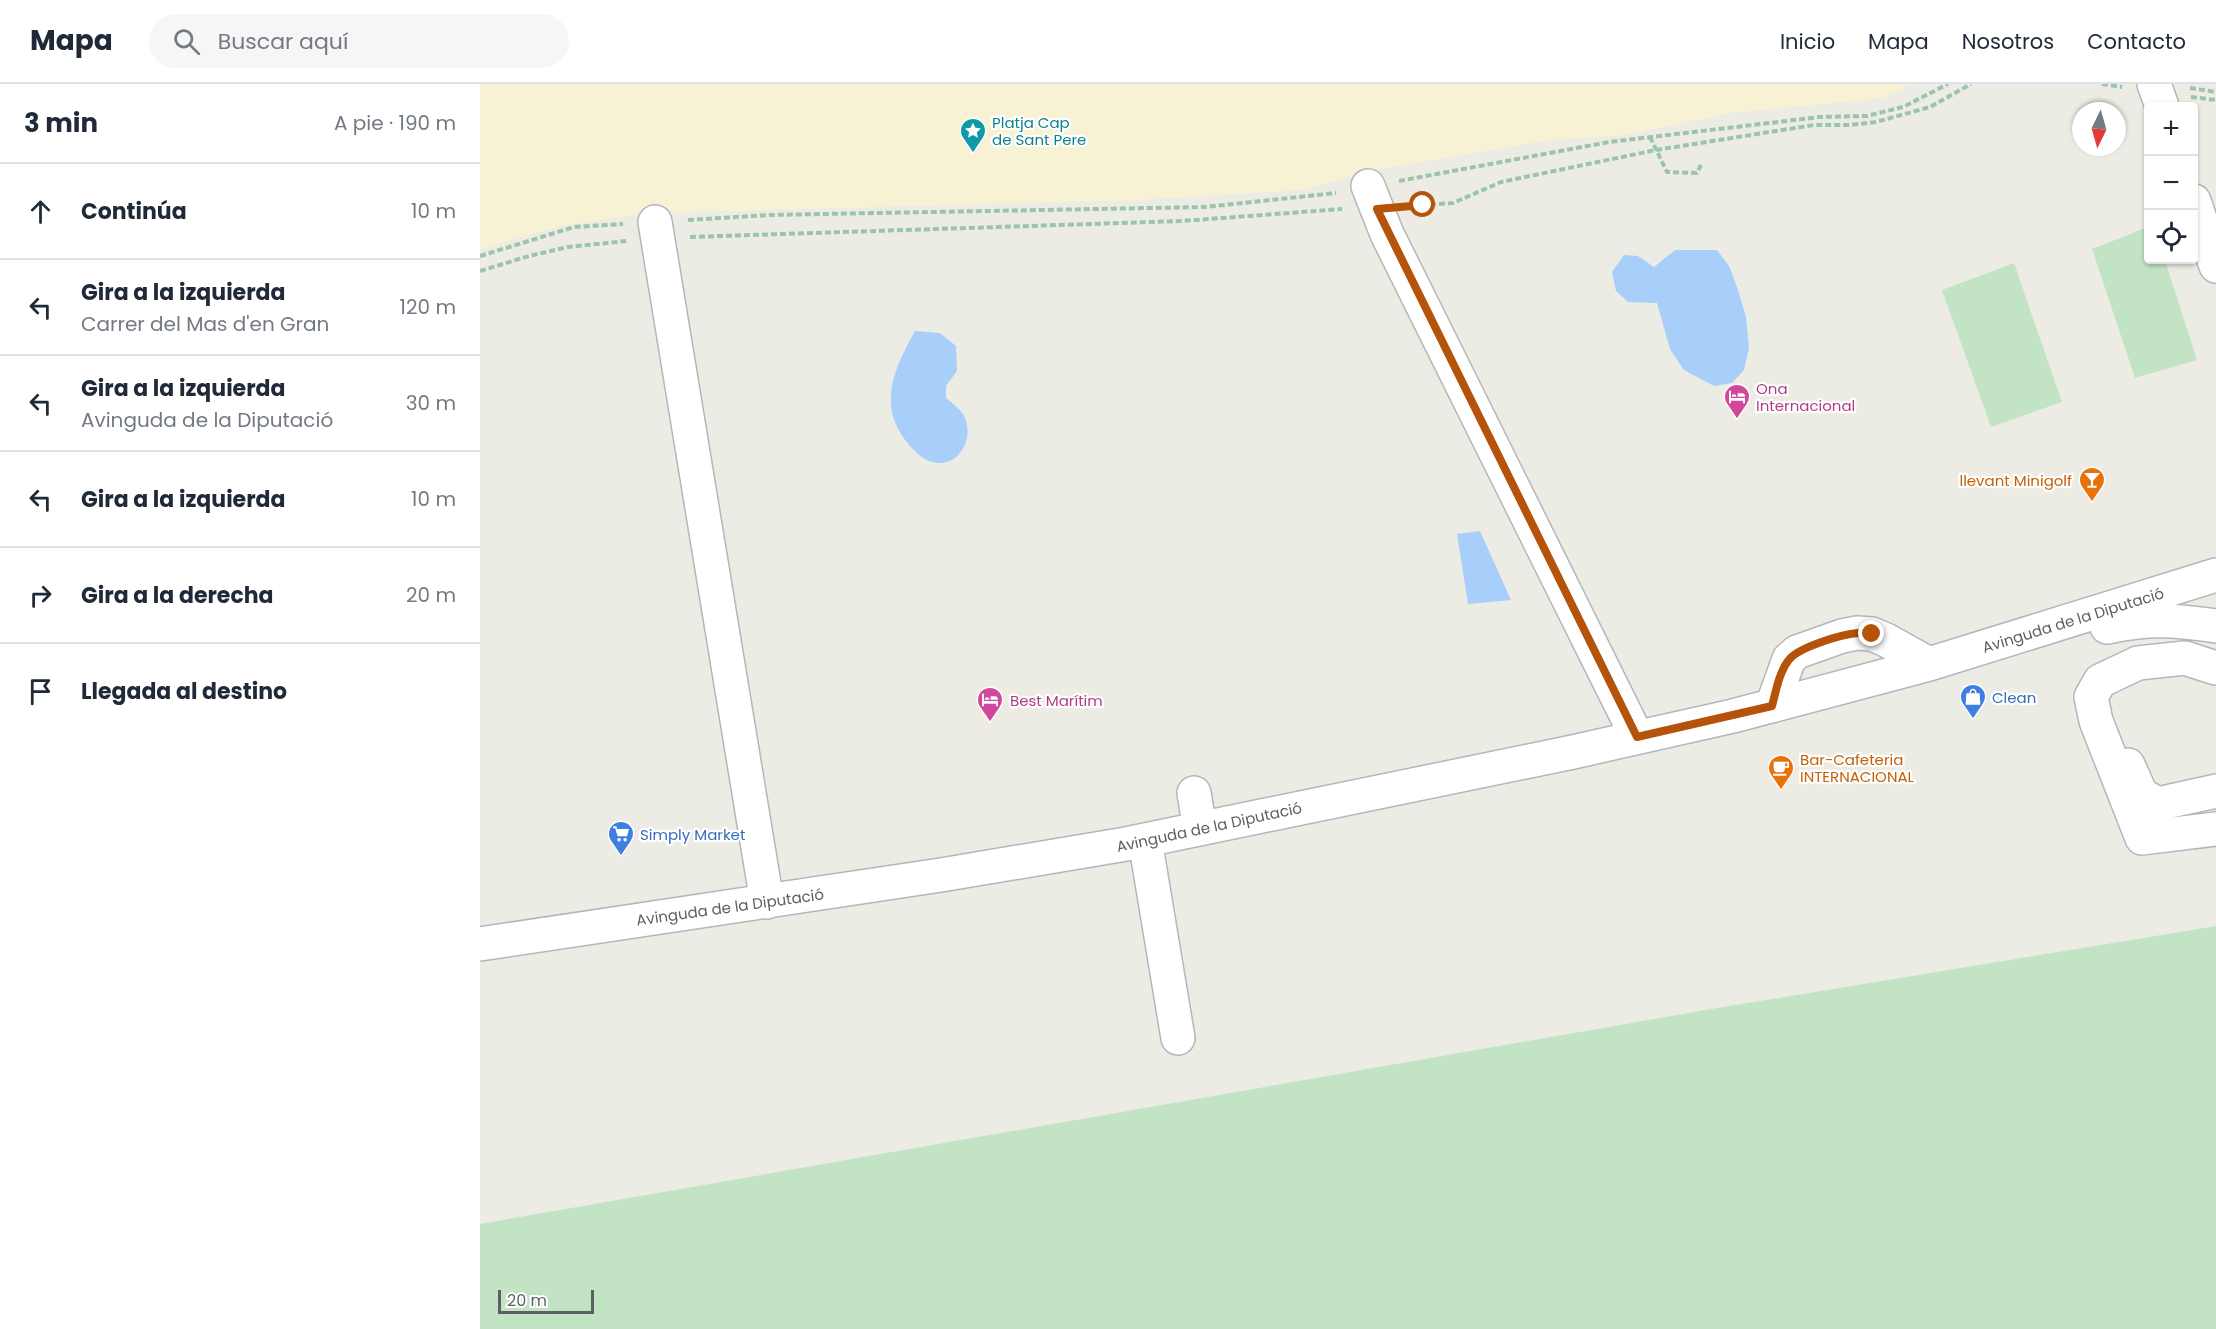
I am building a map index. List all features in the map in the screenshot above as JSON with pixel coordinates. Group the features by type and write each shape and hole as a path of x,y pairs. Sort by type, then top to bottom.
{"street":[{"path":"2154,84 2161,102"},
{"path":"1377,210 1637,737"},
{"path":"2196,210 2216,266"},
{"path":"656,230 766,902"},
{"name":"Avinguda de la Diputació","path":"480,944 968,871 1145,840 1637,737 1772,706 1929,664 2216,574"},
{"name":"Avinguda de la Diputació","path":"1929,664 2145,620 2186,621 2216,626"},
{"path":"1772,706 1789,659 1797,652 1842,636 1857,633 1872,634 1929,664"},
{"path":"2216,668 2185,658 2138,663 2100,681 2091,697 2096,722 2142,838 2216,829"},
{"path":"2216,673 2182,668 2132,679 2115,689 2106,707 2116,740 2141,794 2157,804 2216,791"},
{"path":"1194,793 1200,829"},
{"path":"1145,840 1178,1038"}],"path":[{"path":"480,271 568,247 656,230 769,215 1205,207 1326,196 1377,210 1609,142 1820,117 1867,116 1903,107 1948,84"},
{"path":"480,256 574,227 656,230 1182,220 1342,209 1377,210 1453,202 1501,182 1656,150 1814,125 1876,122 1930,107 1971,84"},
{"path":"1650,137 1667,172 1697,172 1701,165"}],"green space":[{"path":"2144,229 2144,264 2166,264 2197,360 2135,378 2092,249"},
{"path":"2014,263 2062,402 1991,427 1942,290"},
{"path":"2216,926 2216,1329 480,1329 480,1224 1717,1008"}],"sand":[{"name":"Platja Cap de Sant Pere","path":"480,84 1910,84 1882,98 1730,113 1624,135 1548,140 1386,168 1300,190 1135,200 648,213 561,226 480,249"}],"water":[{"path":"1675,250 1717,250 1729,266 1746,317 1749,348 1744,370 1732,383 1714,386 1684,370 1670,349 1657,303 1628,302 1616,291 1612,272 1624,255 1638,256 1654,267"},
{"path":"915,331 940,333 956,346 957,371 946,386 946,398 965,418 968,432 960,453 948,462 936,463 920,456 900,432 893,417 891,403 895,375"},
{"path":"1480,531 1511,600 1468,604 1457,534"}],"place":[{"name":"Platja Cap de Sant Pere","path":"973,154"},
{"name":"Ona Internacional","path":"1737,420"},
{"name":"llevant Minigolf","path":"2092,503"},
{"name":"Clean","path":"1973,720"},
{"name":"Best Marítim","path":"990,723"},
{"name":"Bar-Cafeteria INTERNACIONAL","path":"1781,791"},
{"name":"Simply Market","path":"621,857"}],"route":[{"path":"1423,205 1377,209 1637,737 1772,706 1783,669 1797,652 1842,636 1857,633 1872,634"}]}
